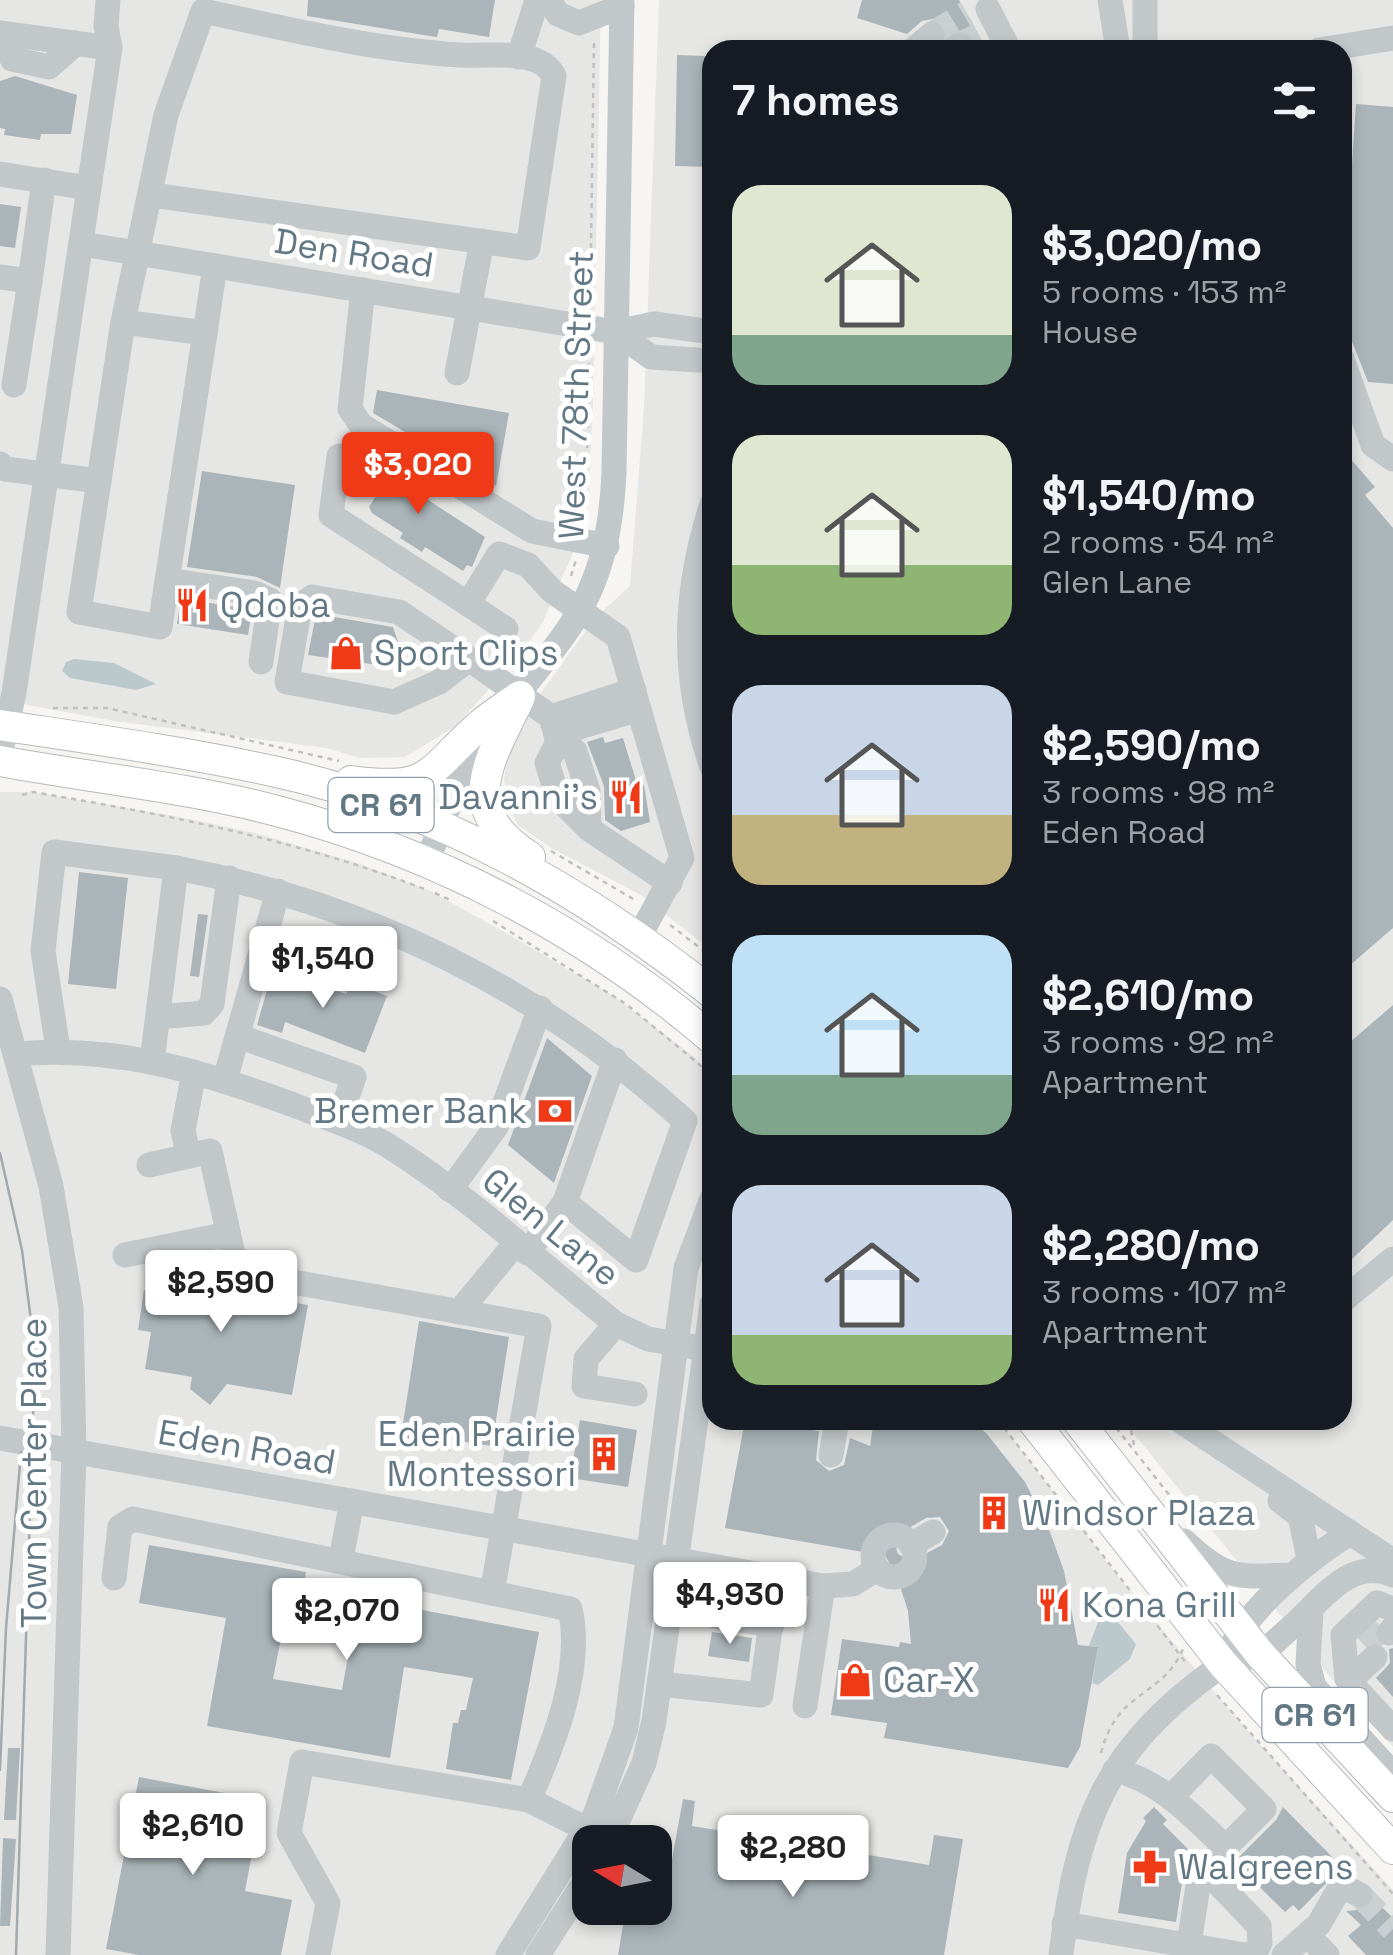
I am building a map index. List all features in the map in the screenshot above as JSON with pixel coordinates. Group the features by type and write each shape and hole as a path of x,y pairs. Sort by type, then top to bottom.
{"main road":[{"path":"277,772 383,786 415,782 439,770 481,724 520,696"},
{"path":"520,696 486,768 483,798 488,814 503,836 572,880 590,903"},
{"name":"CR 61","path":"2,742 277,772 440,828 590,903 702,985"},
{"name":"CR 61","path":"2,742 277,810 426,862 601,953 702,1030"},
{"name":"CR 61","path":"1040,1430 1224,1664 1393,1850"},
{"name":"CR 61","path":"1085,1430 1260,1654 1393,1797"}],"street":[{"path":"2,742 48,474 110,48 108,0"},
{"path":"519,57 537,0"},
{"path":"549,0 558,14 571,22 594,18 622,3"},
{"path":"1145,0 1145,40"},
{"name":"West 78th Street","path":"426,862 476,754 520,696 573,604 594,544 612,510 603,330 622,3"},
{"path":"152,195 528,248 554,84 546,65 519,57 367,44 205,5 166,115 123,322 79,612 160,627 215,266"},
{"path":"1106,40 1110,11"},
{"path":"1110,11 1116,40"},
{"path":"4,34 110,48"},
{"path":"1352,45 1393,38"},
{"path":"0,174 89,188"},
{"path":"44,180 30,281 7,384 60,392"},
{"path":"457,373 482,242"},
{"name":"Den Road","path":"82,244 603,330"},
{"path":"0,276 30,281"},
{"path":"363,290 350,409 361,425 532,531 594,544"},
{"path":"123,322 205,332"},
{"path":"603,330 654,324 702,331"},
{"path":"603,330 651,357 702,361"},
{"path":"683,361 702,368"},
{"path":"1352,387 1373,445 1393,458"},
{"path":"338,456 331,515 506,629"},
{"path":"0,464 99,481"},
{"path":"702,542 692,581 688,644 702,734"},
{"path":"468,604 499,554 528,565 618,637 682,858 639,937"},
{"path":"168,580 255,593 270,600 262,662"},
{"path":"469,659 439,682 394,702 287,682 300,606 312,596 399,612 469,659 520,696 568,749 589,829"},
{"path":"638,703 546,763 552,778 589,829 670,883"},
{"path":"552,778 568,749"},
{"path":"58,1050 43,951 54,852 176,868 278,891 445,954 540,1008 614,1060 685,1121 636,1260 565,1202"},
{"path":"152,1062 176,868"},
{"path":"158,1017 204,1013 212,1004 229,878"},
{"path":"226,1080 278,891"},
{"name":"Town Center Place","path":"0,999 64,1249 75,1378 58,1955"},
{"path":"450,1190 496,1128 540,1008"},
{"path":"238,1036 354,1077 338,1122"},
{"name":"Glen Lane","path":"17,1054 58,1050 102,1052 152,1062 226,1080 338,1122 392,1148 450,1190 616,1324 634,1335 702,1348"},
{"path":"460,1312 565,1202 614,1060"},
{"path":"189,1156 183,1131 194,1072"},
{"path":"149,1164 210,1151 237,1272 538,1326 492,1593"},
{"path":"605,1825 626,1728 686,1268 702,1225"},
{"path":"125,1255 228,1234"},
{"path":"1352,1293 1393,1259"},
{"path":"616,1324 586,1360 584,1386 635,1394"},
{"path":"609,1825 644,1763 660,1684 702,1397"},
{"path":"831,1455 835,1430"},
{"path":"1198,1430 1237,1473 1295,1510 1300,1567"},
{"path":"1200,1430 1393,1561"},
{"name":"Eden Road","path":"0,1438 823,1586 854,1584 877,1569 887,1576 905,1574 922,1539"},
{"path":"1140,1500 1201,1558 1228,1575 1248,1578 1300,1567"},
{"path":"341,1559 352,1501"},
{"path":"114,1578 120,1527 124,1520 132,1519 341,1559 422,1582 570,1609 575,1630 562,1705 529,1800"},
{"path":"1224,1664 1240,1630 1300,1567 1350,1533"},
{"path":"1332,1588 1350,1533"},
{"path":"1060,1955 1078,1845 1106,1767 1146,1728 1224,1664 1260,1654 1332,1588 1362,1569 1393,1575"},
{"path":"660,1684 761,1695 777,1578"},
{"path":"806,1706 823,1586"},
{"path":"1387,1619 1378,1603 1343,1635 1393,1729"},
{"path":"1311,1611 1308,1654 1314,1687 1393,1774"},
{"path":"714,1616 772,1625"},
{"path":"1172,1796 1212,1756 1264,1809 1199,1878 1189,1944"},
{"path":"318,1955 328,1903 289,1833 302,1762 529,1800 577,1825"},
{"path":"1106,1767 1142,1777 1172,1796 1218,1855"},
{"path":"1218,1855 1213,1878 1260,1926 1260,1943 1254,1955"},
{"path":"508,1955 572,1875"},
{"path":"1287,1952 1319,1924 1327,1905 1342,1889 1360,1895"},
{"path":"538,1955 572,1901"},
{"path":"1064,1924 1245,1955"}],"path":[{"path":"573,604 594,544 588,495 603,330 594,18"},
{"path":"41,707 107,708 346,763"},
{"path":"22,794 32,792 255,833 358,863 465,907"},
{"path":"483,915 626,1004 702,1067"},
{"path":"1131,1430 1137,1443 1133,1446"},
{"path":"1106,1767 1112,1718 1162,1678 1180,1658"}],"shaded area":[{"path":"0,0 601,0 593,401 589,488 581,534 542,624 516,659 456,726 405,757 360,758 326,748 114,721 0,700"},
{"path":"659,0 1393,0 1393,1747 1336,1684 1131,1430 1352,1430 1352,40 702,40 702,943 641,895 553,849 518,825 508,805 504,779 509,746 528,711 595,618 630,586 644,407"},
{"path":"74,659 114,663 156,684 136,690 70,678 62,671 66,662"},
{"path":"0,792 33,792 175,816 255,833 358,863 430,891 508,934 612,995 692,1055 702,1065 702,1430 1006,1430 1120,1579 1237,1719 1393,1890 1393,1955 0,1955"},
{"path":"1104,1605 1136,1644 1130,1659 1098,1685 1092,1683 1098,1647 1089,1646"}],"building":[{"path":"308,0 495,0 489,37 439,29 437,37 307,16"},
{"path":"862,0 959,0 981,40 974,40 967,30 948,33 937,18 922,21 907,34 857,18"},
{"path":"677,55 702,56 702,167 675,166"},
{"path":"15,76 77,95 71,134 41,134 40,140 4,135 5,129 0,128 0,81"},
{"path":"1356,104 1393,107 1393,384 1368,382 1352,341"},
{"path":"0,204 21,207 15,248 0,246"},
{"path":"377,390 509,413 496,486 373,413"},
{"path":"359,455 485,537 472,567 467,565 463,571 425,547 422,552 400,538 403,533 372,513 369,507 376,496 352,481"},
{"path":"1352,461 1375,487 1365,495 1393,528 1393,928 1352,963"},
{"path":"202,471 295,485 280,588 257,577 187,567"},
{"path":"181,598 252,610 248,635 177,624"},
{"path":"316,614 393,627 398,642 403,642 399,668 308,655"},
{"name":"Davanni's","path":"603,737 605,743 623,738 638,787 644,785 650,822 621,831 605,820 604,786 587,742"},
{"path":"79,872 128,878 116,989 68,984"},
{"path":"198,914 208,915 199,977 190,976"},
{"path":"271,976 299,985 302,979 346,994 350,982 387,996 365,1053 285,1022 282,1033 257,1025"},
{"path":"1393,1005 1393,1220 1352,1259 1352,1040"},
{"name":"Bremer Bank","path":"547,1038 592,1076 554,1183 508,1145"},
{"path":"162,1265 215,1274 213,1289 308,1305 292,1395 227,1384 210,1405 190,1389 192,1377 145,1369 151,1332 138,1330 144,1290 157,1292"},
{"path":"419,1321 509,1337 492,1446 452,1440 450,1451 400,1443"},
{"name":"Eden Prairie Montessori","path":"580,1420 637,1430 628,1487 570,1478"},
{"path":"743,1430 819,1431 816,1460 829,1471 844,1465 850,1438 870,1446 872,1430 982,1430 987,1434 1025,1482 1050,1532 1064,1571 1078,1645 1098,1647 1080,1747 1068,1768 884,1738 887,1723 831,1715 842,1639 899,1647 900,1642 911,1644 908,1611 900,1586 882,1585 893,1569 884,1554 863,1559 863,1552 725,1528","holes":["940,1517 949,1531 942,1545 912,1561 898,1554 895,1544 902,1532 926,1518"]},
{"path":"149,1545 306,1572 301,1604 288,1602 273,1679 342,1690 353,1628 342,1626 348,1596 539,1632 511,1780 446,1769 453,1723 458,1723 461,1710 466,1710 473,1678 404,1667 390,1758 207,1726 226,1618 139,1603"},
{"path":"712,1632 752,1638 749,1662 708,1656"},
{"path":"1393,1648 1393,1697 1376,1678 1390,1663 1389,1649"},
{"path":"8,1748 20,1748 16,1820 4,1820"},
{"path":"139,1777 262,1800 245,1891 292,1900 281,1955 139,1955 106,1949"},
{"path":"683,1799 695,1801 692,1826 929,1865 934,1835 963,1839 944,1955 618,1955 623,1925 672,1925 672,1859"},
{"name":"Walgreens","path":"1154,1807 1167,1820 1163,1824 1195,1856 1183,1876 1176,1922 1118,1913 1127,1853 1146,1821 1143,1818"},
{"path":"1283,1807 1342,1867 1299,1911 1293,1905 1285,1912 1234,1862 1276,1820"},
{"path":"3,1838 16,1839 10,1926 0,1926"},
{"path":"1375,1900 1393,1918 1393,1955 1366,1955 1348,1936 1361,1925 1346,1911 1368,1909"}],"tunnel":[{"path":"932,34 967,13"},
{"path":"970,40 979,35"},
{"path":"1364,1645 1384,1627"},
{"path":"1360,1895 1393,1929"}],"tram line":[{"path":"0,1153 22,1250 35,1352 16,1955"},
{"path":"0,1770 6,1628 21,1452"}],"place":[{"name":"Qdoba","path":"192,605"},
{"name":"Sport Clips","path":"346,653"},
{"name":"Davanni's","path":"626,797"},
{"name":"Bremer Bank","path":"555,1111"},
{"name":"Eden Prairie Montessori","path":"604,1454"},
{"name":"Windsor Plaza","path":"994,1513"},
{"name":"Kona Grill","path":"1054,1605"},
{"name":"Car-X","path":"855,1680"},
{"name":"Walgreens","path":"1150,1867"}]}
